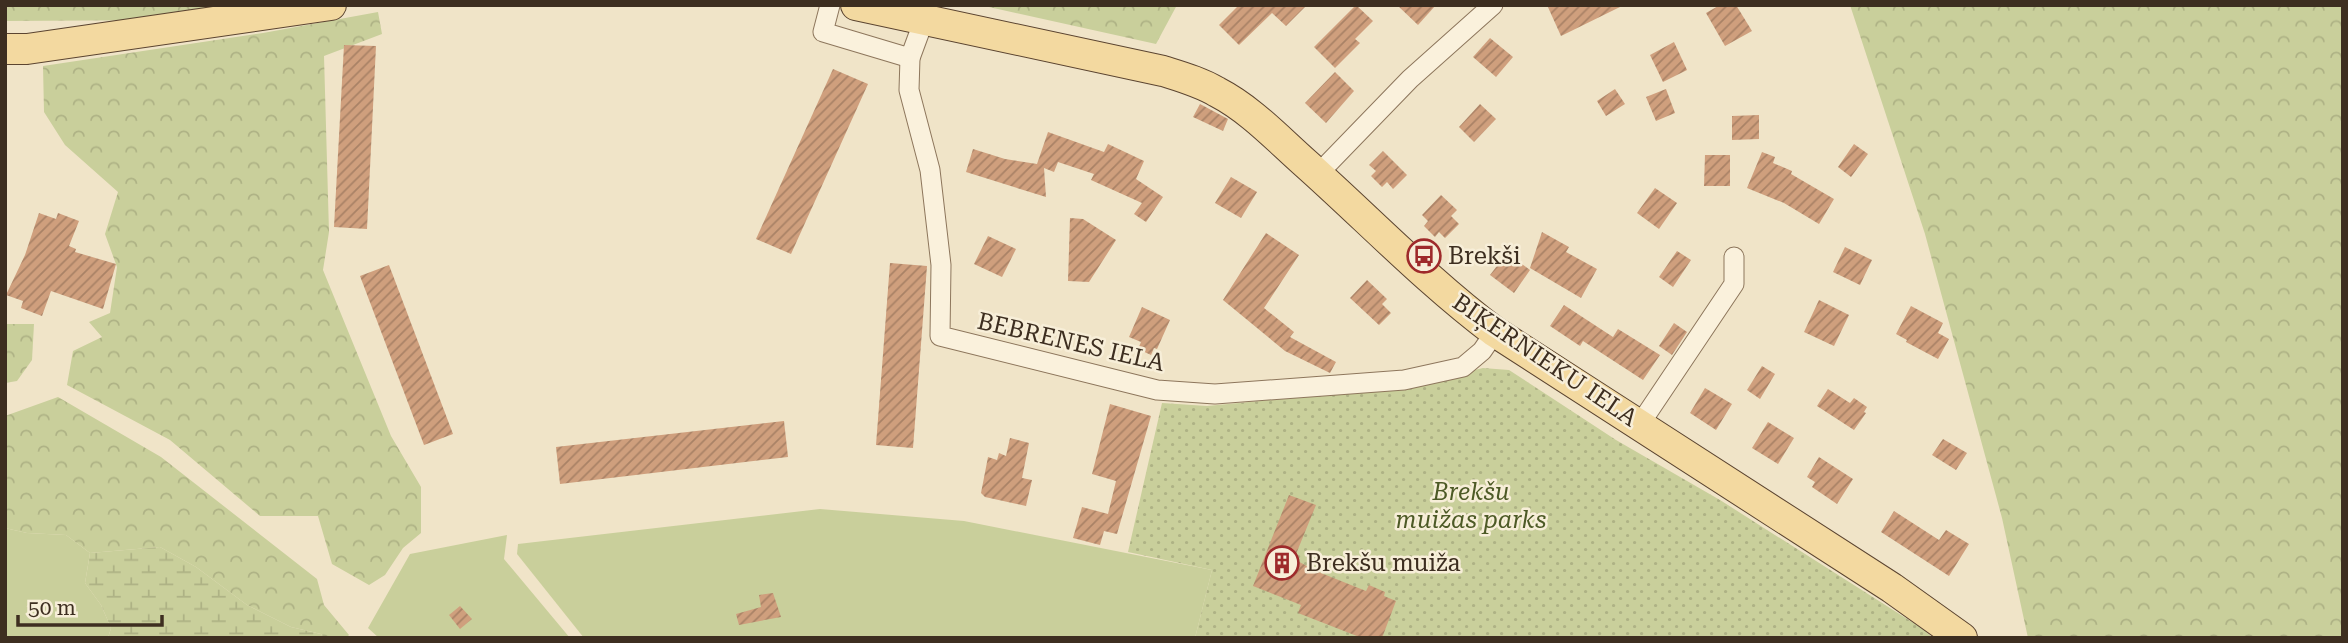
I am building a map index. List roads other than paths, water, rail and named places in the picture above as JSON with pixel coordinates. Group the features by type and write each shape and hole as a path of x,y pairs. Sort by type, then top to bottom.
{"main road":[{"path":"5,49 27,49 331,5"},
{"name":"BIĶERNIEKU IELA","path":"856,5 1192,80 1219,92 1240,106 1318,174 1460,306 1495,332 1881,581 1960,637"}],"street":[{"path":"830,5 823,32 910,58"},
{"path":"1318,174 1410,79 1493,5"},
{"name":"BEBRENES IELA","path":"924,20 910,58 909,90 930,170 941,265 940,336 1157,390 1215,394 1416,378 1463,367 1482,351 1495,332"},
{"path":"1640,424 1734,284 1734,257"}],"place":[{"name":"Brekši","path":"1424,256"},
{"name":"Brekšu muiža","path":"1282,563"}],"park label":[{"name":"Brekšu muižas parks","path":"1471,506"}]}
